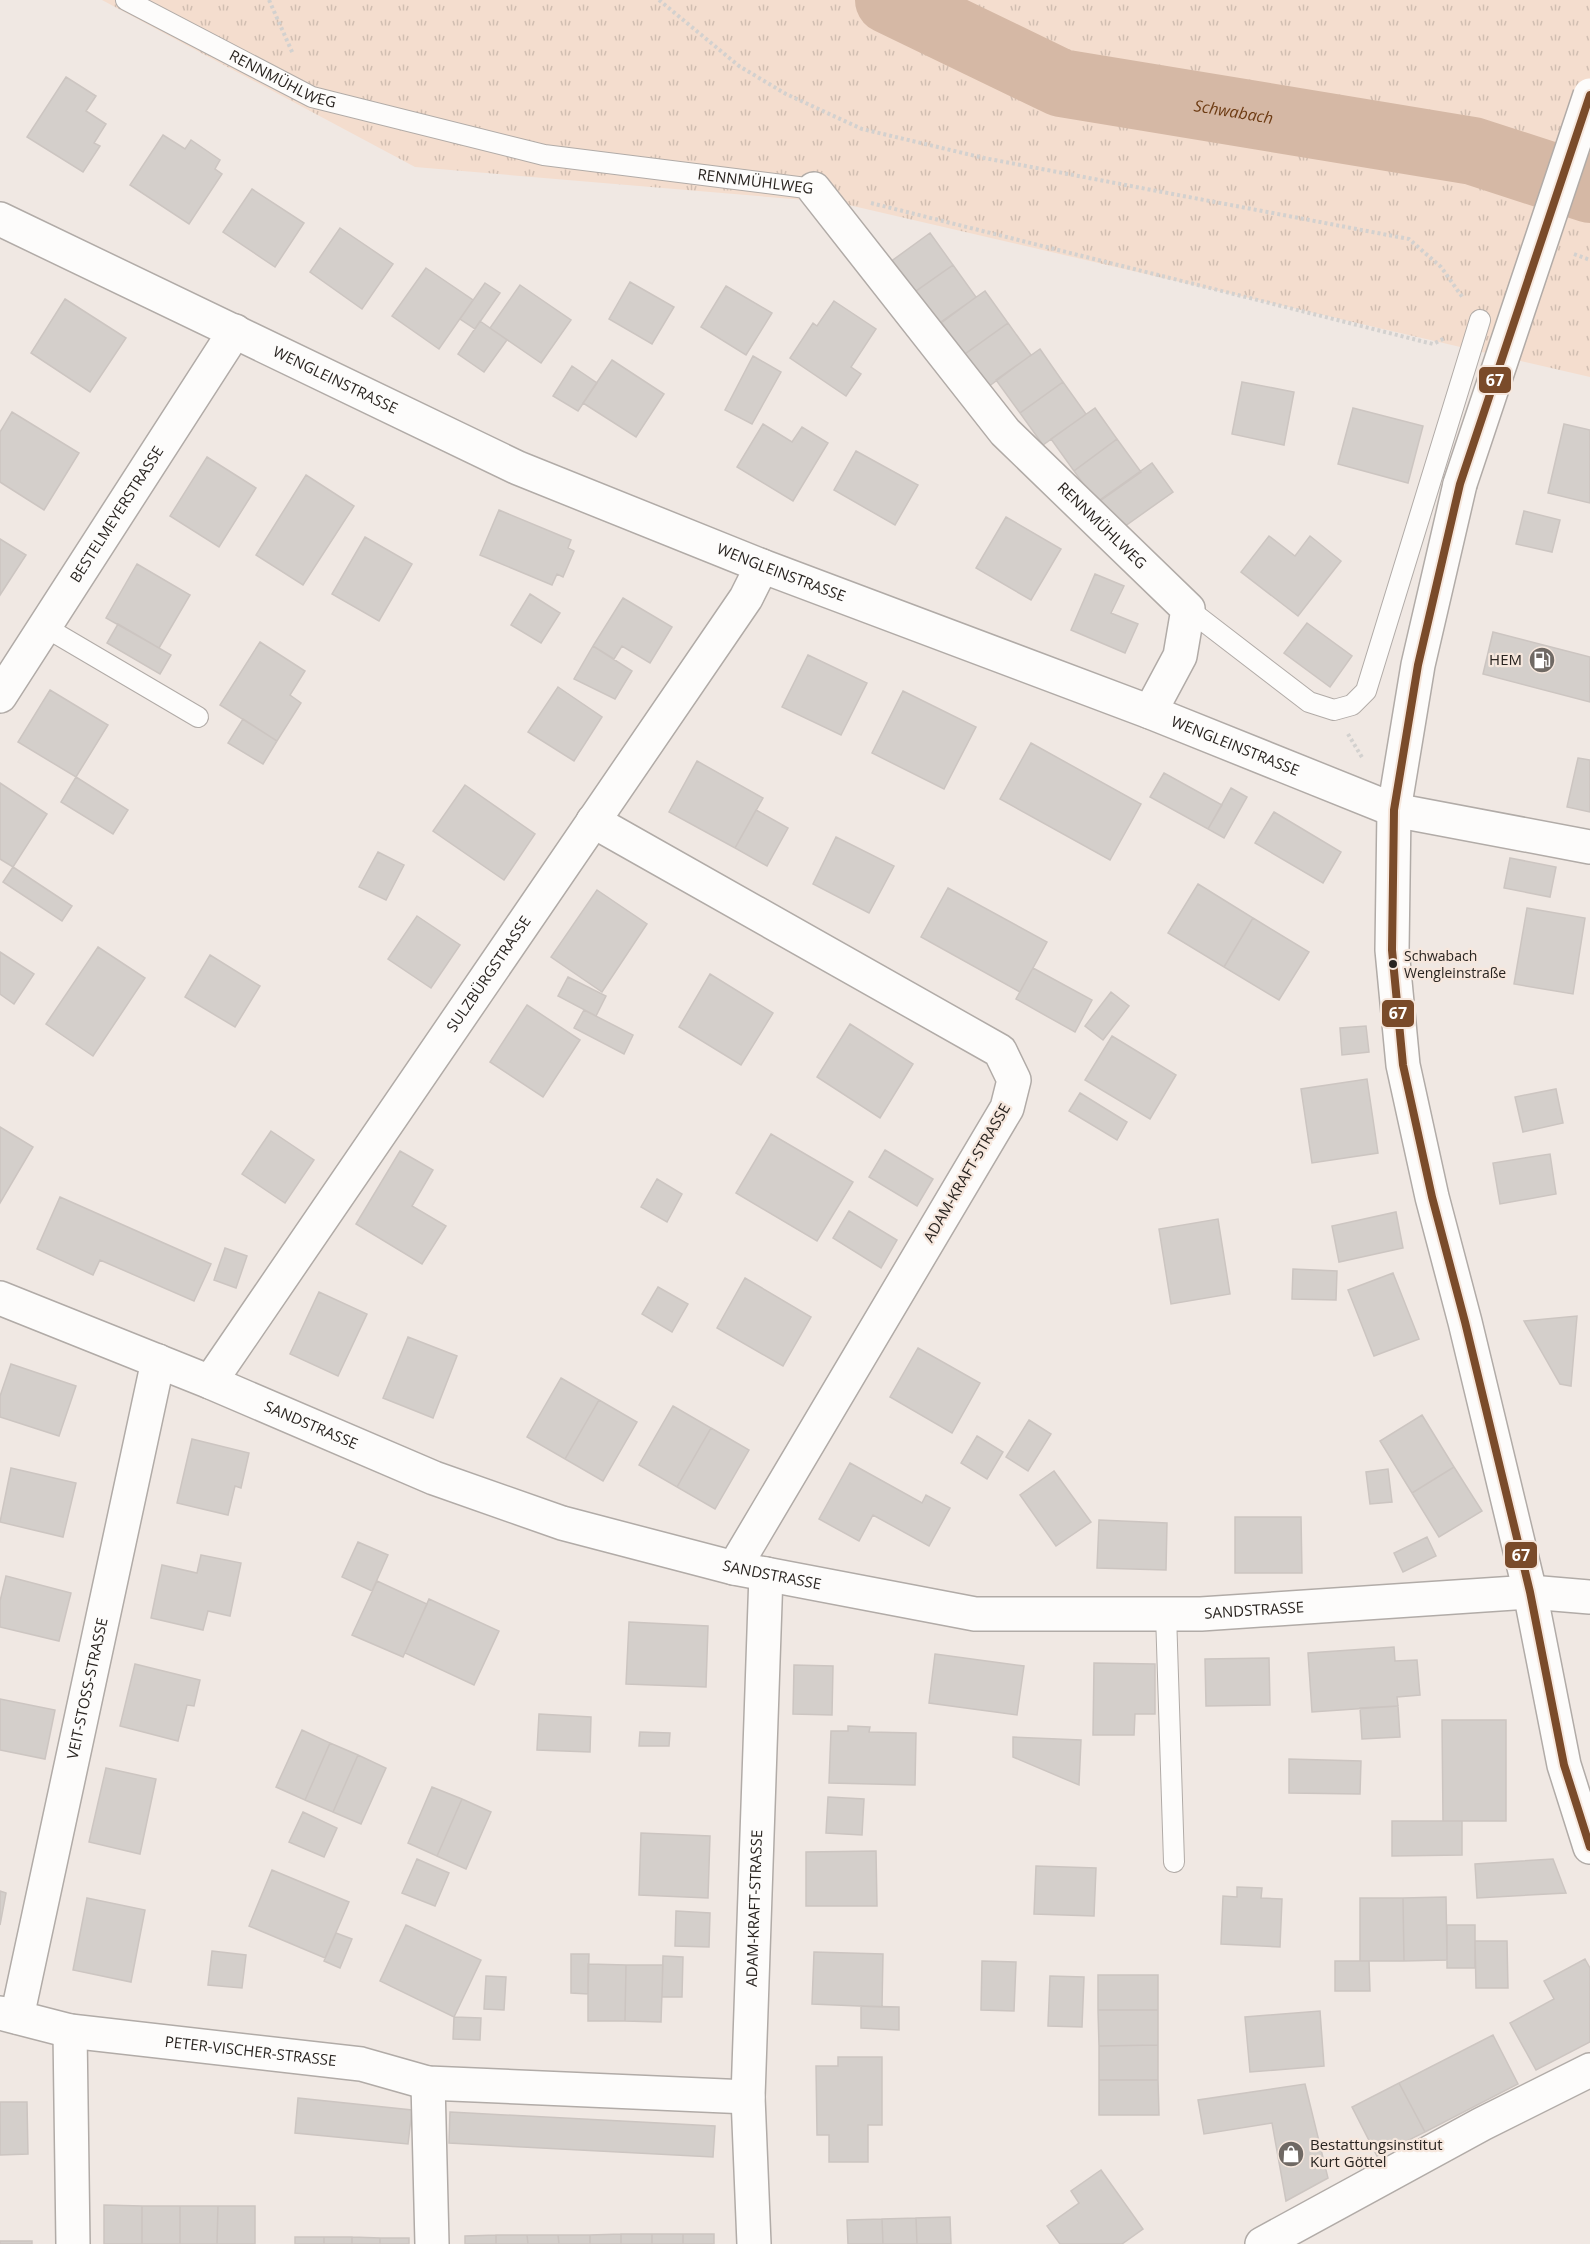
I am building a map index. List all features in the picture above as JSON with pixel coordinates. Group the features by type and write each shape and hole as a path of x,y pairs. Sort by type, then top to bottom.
{"street":[{"path":"1590,95 1460,484 1418,665 1394,810 1392,950 1403,1065 1432,1197 1465,1322 1530,1592 1564,1765 1590,1847"},
{"name":"RENNMÜHLWEG","path":"814,189 1005,432 1188,609"},
{"name":"WENGLEINSTRASSE","path":"0,219 518,468 762,566 1150,712 1394,810 1590,847"},
{"name":"BESTELMEYERSTRASSE","path":"0,696 235,332"},
{"name":"SULZBÜRGSTRASSE","path":"210,1382 746,598 762,566"},
{"path":"1150,712 1180,656 1188,609"},
{"name":"ADAM-KRAFT-STRASSE","path":"593,821 1000,1052 1014,1080 1007,1108 734,1568"},
{"name":"SANDSTRASSE","path":"0,1298 210,1382 435,1478 561,1524 734,1568 975,1614 1201,1614 1530,1592 1590,1597"},
{"name":"VEIT-STOSS-STRASSE","path":"8,2015 158,1361"},
{"name":"ADAM-KRAFT-STRASSE","path":"754,2244 748,2097 766,1574"},
{"name":"PETER-VISCHER-STRASSE","path":"8,2015 70,2031 361,2064 428,2083 748,2097"},
{"path":"70,2031 73,2244"},
{"path":"1262,2244 1472,2130 1590,2070"},
{"path":"428,2083 432,2244"}],"lane":[{"name":"RENNMÜHLWEG","path":"126,0 312,97 544,155 814,189"},
{"path":"1188,609 1309,702 1334,710 1352,705 1366,691 1480,320"},
{"path":"45,627 198,717"},
{"path":"1166,1614 1174,1862"}],"path":[{"path":"269,0 312,97"},
{"path":"659,0 739,66 786,94 862,129 984,158 1409,239 1441,267 1480,320 1433,344 814,189"}],"green space":[{"path":"102,0 1590,0 1590,377 840,203 415,167"}],"building":[{"path":"66,77 96,96 86,111 106,124 94,143 100,146 83,172 27,137"},
{"path":"163,135 185,149 191,140 220,160 215,169 222,174 189,224 130,185"},
{"path":"252,189 304,223 275,267 223,232"},
{"path":"340,228 393,264 362,309 310,272"},
{"path":"930,233 953,265 909,296 886,265"},
{"path":"953,265 976,297 933,329 909,296"},
{"path":"426,268 473,300 439,349 392,316"},
{"path":"630,282 674,307 652,344 609,319"},
{"path":"485,283 500,293 475,329 460,319"},
{"path":"520,285 571,320 541,363 490,328"},
{"path":"726,286 772,313 746,355 701,327"},
{"path":"985,291 1008,323 965,354 941,322"},
{"path":"65,299 126,338 90,392 31,353"},
{"path":"834,301 876,329 851,367 861,374 846,396 790,358 813,323 817,326"},
{"path":"480,321 507,340 484,372 458,354"},
{"path":"1008,323 1031,355 988,387 965,354"},
{"path":"1040,349 1063,382 1020,413 996,380"},
{"path":"753,356 781,372 752,424 725,410"},
{"path":"612,360 664,394 636,437 583,403"},
{"path":"572,366 597,383 578,411 553,396"},
{"path":"1063,382 1086,414 1043,445 1020,413"},
{"path":"1242,382 1294,392 1284,445 1232,434"},
{"path":"1095,408 1117,439 1074,471 1051,439"},
{"path":"1353,408 1423,426 1408,483 1338,464"},
{"path":"12,412 79,453 44,510 0,482 0,432"},
{"path":"763,424 792,442 802,427 828,443 793,501 737,467"},
{"path":"1564,424 1590,430 1590,503 1548,493"},
{"path":"1117,439 1141,472 1097,503 1074,471"},
{"path":"856,451 918,485 895,525 834,490"},
{"path":"207,457 256,488 219,547 170,516"},
{"path":"1152,463 1173,492 1121,529 1100,500"},
{"path":"306,475 354,506 303,585 256,555"},
{"path":"499,510 571,540 568,548 574,551 563,577 557,574 552,585 480,555"},
{"path":"1524,511 1560,520 1552,552 1516,544"},
{"path":"1006,517 1061,549 1031,600 976,568"},
{"path":"1269,536 1295,556 1310,536 1341,561 1298,616 1241,572"},
{"path":"365,537 412,564 379,621 332,594"},
{"path":"0,539 26,555 0,595"},
{"path":"137,564 190,595 159,648 106,618"},
{"path":"1095,574 1124,586 1111,613 1138,624 1125,653 1071,630"},
{"path":"530,594 560,613 541,643 511,625"},
{"path":"623,598 672,627 650,663 622,646 614,659 593,646"},
{"path":"1307,623 1352,656 1330,687 1284,653"},
{"path":"118,624 171,655 160,674 107,643"},
{"path":"1493,632 1590,657 1590,702 1483,674"},
{"path":"260,642 305,671 290,695 301,703 277,741 220,705"},
{"path":"593,646 632,671 615,699 574,679"},
{"path":"808,655 867,683 841,735 782,707"},
{"path":"558,687 602,717 574,761 528,732"},
{"path":"50,690 108,725 76,777 18,742"},
{"path":"903,691 976,727 944,789 872,753"},
{"path":"243,719 277,741 263,764 228,743"},
{"path":"1031,743 1141,804 1110,860 1000,799"},
{"path":"1578,758 1590,760 1590,812 1567,807"},
{"path":"697,761 763,798 735,848 669,812"},
{"path":"1164,773 1222,805 1208,829 1150,797"},
{"path":"76,777 128,810 113,834 61,802"},
{"path":"0,783 47,814 13,867 0,859"},
{"path":"465,785 535,834 504,880 433,831"},
{"path":"1231,788 1247,797 1224,838 1208,829"},
{"path":"756,810 788,828 767,866 735,848"},
{"path":"1274,812 1341,852 1323,883 1255,843"},
{"path":"836,837 894,866 869,913 813,884"},
{"path":"378,852 404,865 386,900 359,887"},
{"path":"1510,858 1556,867 1550,897 1504,888"},
{"path":"13,867 72,906 62,921 3,882"},
{"path":"1198,884 1253,918 1224,967 1168,933"},
{"path":"948,888 1047,942 1020,992 921,937"},
{"path":"597,890 647,924 602,992 551,957"},
{"path":"1527,908 1585,918 1573,994 1514,984"},
{"path":"417,916 460,945 431,988 388,959"},
{"path":"1253,918 1309,952 1279,1000 1224,967"},
{"path":"98,947 145,978 93,1056 46,1024"},
{"path":"0,952 34,974 14,1004 0,994"},
{"path":"210,955 260,986 235,1027 185,997"},
{"path":"1033,968 1092,1000 1075,1032 1016,999"},
{"path":"710,974 773,1013 741,1065 679,1027"},
{"path":"568,977 606,996 596,1016 558,996"},
{"path":"1111,992 1129,1006 1103,1040 1085,1026"},
{"path":"527,1005 580,1040 543,1097 490,1062"},
{"path":"584,1010 633,1035 624,1054 574,1028"},
{"path":"850,1024 913,1064 880,1118 817,1077"},
{"path":"1366,1026 1369,1052 1342,1055 1340,1028"},
{"path":"1112,1036 1176,1075 1150,1119 1085,1080"},
{"path":"1367,1079 1378,1153 1312,1163 1301,1089"},
{"path":"1556,1089 1563,1123 1523,1132 1515,1097"},
{"path":"1080,1093 1127,1122 1117,1140 1069,1111"},
{"path":"0,1127 33,1147 0,1203"},
{"path":"271,1131 314,1160 285,1203 242,1174"},
{"path":"771,1134 853,1182 817,1241 736,1193"},
{"path":"885,1150 933,1179 917,1206 869,1177"},
{"path":"400,1151 433,1170 412,1206 446,1226 422,1264 356,1224"},
{"path":"1550,1154 1556,1194 1500,1204 1493,1163"},
{"path":"657,1179 682,1194 667,1222 641,1207"},
{"path":"60,1197 211,1264 194,1301 100,1260 93,1275 37,1249"},
{"path":"849,1211 897,1240 881,1268 833,1238"},
{"path":"1396,1212 1403,1248 1339,1262 1332,1226"},
{"path":"1218,1219 1230,1294 1171,1304 1159,1229"},
{"path":"225,1248 247,1256 236,1288 214,1280"},
{"path":"1293,1269 1337,1271 1336,1300 1292,1299"},
{"path":"1393,1273 1419,1339 1374,1356 1348,1290"},
{"path":"745,1278 811,1317 783,1366 717,1328"},
{"path":"658,1287 688,1304 672,1332 642,1314"},
{"path":"319,1292 367,1314 338,1376 290,1354"},
{"path":"1577,1316 1571,1386 1560,1384 1524,1321"},
{"path":"408,1337 457,1356 433,1418 383,1398"},
{"path":"918,1348 980,1383 952,1433 890,1397"},
{"path":"11,1364 76,1386 59,1436 0,1417 0,1396"},
{"path":"561,1378 599,1400 565,1459 527,1437"},
{"path":"599,1400 637,1422 603,1481 565,1459"},
{"path":"673,1406 711,1428 677,1487 639,1465"},
{"path":"1422,1415 1454,1467 1412,1493 1380,1441"},
{"path":"1029,1420 1051,1434 1028,1471 1006,1457"},
{"path":"711,1428 749,1450 715,1509 677,1487"},
{"path":"977,1436 1003,1452 987,1479 961,1463"},
{"path":"192,1439 249,1453 241,1488 235,1486 228,1515 177,1503"},
{"path":"850,1463 922,1503 926,1495 950,1508 929,1546 873,1515 859,1541 819,1519"},
{"path":"1454,1467 1482,1511 1439,1537 1412,1493"},
{"path":"11,1468 76,1483 63,1537 0,1522"},
{"path":"1388,1469 1392,1502 1370,1504 1366,1472"},
{"path":"1054,1471 1091,1522 1056,1546 1020,1495"},
{"path":"1235,1517 1301,1517 1302,1573 1235,1573"},
{"path":"1099,1520 1167,1523 1166,1570 1097,1568"},
{"path":"1427,1537 1436,1556 1403,1572 1394,1553"},
{"path":"358,1542 388,1555 372,1591 342,1577"},
{"path":"201,1555 241,1563 230,1616 208,1611 203,1630 151,1618 162,1565 197,1573"},
{"path":"6,1576 71,1593 59,1641 0,1627 0,1601"},
{"path":"377,1581 427,1604 403,1657 352,1635"},
{"path":"429,1599 499,1631 474,1685 405,1653"},
{"path":"629,1622 708,1626 706,1687 626,1684"},
{"path":"1394,1647 1395,1661 1417,1660 1420,1695 1397,1697 1398,1706 1312,1712 1308,1653"},
{"path":"935,1654 1024,1666 1017,1715 929,1703"},
{"path":"1269,1658 1270,1705 1206,1706 1205,1659"},
{"path":"1094,1663 1155,1664 1155,1714 1135,1714 1134,1735 1093,1735"},
{"path":"135,1664 200,1680 194,1706 187,1705 178,1741 120,1726"},
{"path":"794,1665 833,1666 832,1715 793,1714"},
{"path":"0,1699 55,1710 45,1759 0,1750"},
{"path":"1398,1706 1400,1737 1362,1739 1360,1708"},
{"path":"539,1714 591,1717 590,1752 537,1750"},
{"path":"1442,1720 1506,1720 1506,1821 1443,1821"},
{"path":"848,1726 870,1727 869,1732 916,1733 915,1785 829,1783 831,1731 848,1731"},
{"path":"302,1730 330,1743 305,1800 276,1787"},
{"path":"640,1732 670,1733 669,1746 639,1746"},
{"path":"1013,1737 1081,1740 1079,1785 1013,1757"},
{"path":"330,1743 358,1755 333,1812 305,1800"},
{"path":"358,1755 386,1768 361,1824 333,1812"},
{"path":"1289,1759 1361,1761 1360,1794 1289,1793"},
{"path":"106,1768 156,1779 140,1854 89,1842"},
{"path":"432,1787 462,1799 437,1856 408,1843"},
{"path":"828,1797 864,1799 862,1835 826,1833"},
{"path":"462,1799 491,1812 466,1869 437,1856"},
{"path":"303,1812 337,1828 324,1857 289,1842"},
{"path":"1392,1821 1462,1821 1462,1855 1392,1856"},
{"path":"641,1833 710,1836 708,1898 639,1895"},
{"path":"876,1851 877,1906 806,1906 806,1852"},
{"path":"417,1859 449,1873 435,1906 402,1893"},
{"path":"1553,1859 1566,1893 1477,1898 1475,1864"},
{"path":"1036,1866 1096,1868 1094,1916 1034,1914"},
{"path":"272,1870 349,1902 325,1958 249,1926"},
{"path":"1237,1887 1262,1888 1261,1898 1282,1899 1280,1947 1221,1944 1223,1896 1237,1897"},
{"path":"0,1891 6,1893 0,1925"},
{"path":"1446,1897 1447,1960 1404,1961 1403,1898"},
{"path":"87,1898 145,1910 131,1982 73,1970"},
{"path":"1360,1898 1403,1898 1404,1961 1360,1961"},
{"path":"676,1911 710,1913 709,1947 675,1946"},
{"path":"406,1925 481,1960 454,2017 380,1981"},
{"path":"1447,1925 1475,1925 1475,1968 1447,1968"},
{"path":"336,1933 352,1939 340,1968 324,1961"},
{"path":"1475,1941 1507,1941 1508,1988 1476,1988"},
{"path":"212,1951 246,1955 242,1988 208,1985"},
{"path":"814,1952 883,1954 882,2007 812,2004"},
{"path":"571,1954 589,1954 588,1994 571,1993"},
{"path":"663,1956 683,1957 682,1997 662,1997"},
{"path":"1585,1959 1590,1968 1590,2042 1536,2070 1510,2023 1554,1999 1544,1981"},
{"path":"982,1961 1016,1962 1014,2011 981,2010"},
{"path":"1335,1961 1369,1961 1370,1991 1335,1991"},
{"path":"588,1964 626,1965 625,2021 588,2021"},
{"path":"626,1965 663,1965 661,2022 625,2021"},
{"path":"1098,1975 1158,1975 1158,2010 1098,2010"},
{"path":"486,1976 506,1977 504,2010 484,2009"},
{"path":"1050,1976 1084,1977 1082,2027 1048,2026"},
{"path":"861,2006 899,2007 899,2030 861,2028"},
{"path":"1098,2010 1158,2010 1158,2045 1099,2046"},
{"path":"1320,2011 1324,2066 1250,2072 1245,2017"},
{"path":"454,2017 481,2018 480,2040 453,2039"},
{"path":"1493,2035 1518,2084 1425,2132 1399,2083"},
{"path":"1158,2045 1158,2080 1099,2080 1099,2046"},
{"path":"838,2057 882,2057 882,2125 868,2125 868,2162 829,2162 829,2135 817,2135 816,2066 838,2066"},
{"path":"1099,2080 1158,2080 1159,2115 1099,2115"},
{"path":"1399,2083 1425,2132 1377,2156 1352,2107"},
{"path":"1305,2084 1328,2178 1286,2201 1272,2123 1204,2134 1198,2100"},
{"path":"298,2098 412,2110 408,2144 295,2133"},
{"path":"0,2102 27,2102 28,2154 0,2155"},
{"path":"450,2112 715,2126 713,2157 449,2143"},
{"path":"1101,2170 1143,2229 1122,2244 1060,2244 1047,2226 1079,2203 1071,2191"},
{"path":"104,2205 142,2206 142,2244 104,2244"},
{"path":"142,2206 180,2206 180,2244 142,2244"},
{"path":"180,2206 218,2206 217,2244 180,2244"},
{"path":"218,2206 255,2206 255,2244 217,2244"},
{"path":"950,2217 951,2244 917,2244 916,2218"},
{"path":"916,2218 917,2244 883,2244 882,2219"},
{"path":"882,2219 883,2244 848,2244 847,2220"},
{"path":"621,2234 621,2244 590,2244 590,2235"},
{"path":"621,2234 652,2234 652,2244 621,2244"},
{"path":"652,2234 683,2234 683,2244 652,2244"},
{"path":"683,2234 714,2234 714,2244 683,2244"},
{"path":"496,2235 496,2244 465,2244 465,2236"},
{"path":"496,2235 527,2235 528,2244 496,2244"},
{"path":"527,2235 558,2235 559,2244 528,2244"},
{"path":"558,2235 590,2235 590,2244 559,2244"},
{"path":"295,2237 324,2237 324,2244 295,2244"},
{"path":"324,2237 352,2237 352,2244 324,2244"},
{"path":"352,2237 380,2238 380,2244 352,2244"},
{"path":"380,2238 409,2238 409,2244 380,2244"},
{"path":"0,2241 32,2241 32,2244 0,2244"}],"waterway":[{"name":"Schwabach","path":"889,0 1061,83 1473,151 1590,189"}],"transit line":[{"name":"67","path":"1590,95 1460,484 1418,665 1394,810 1392,950 1403,1065 1432,1197 1465,1322 1530,1592 1564,1765 1590,1847"}],"place":[{"name":"HEM","path":"1542,660"},
{"name":"Schwabach Wengleinstraße","path":"1393,964"},
{"name":"Bestattungsinstitut Kurt Göttel","path":"1291,2154"}]}
